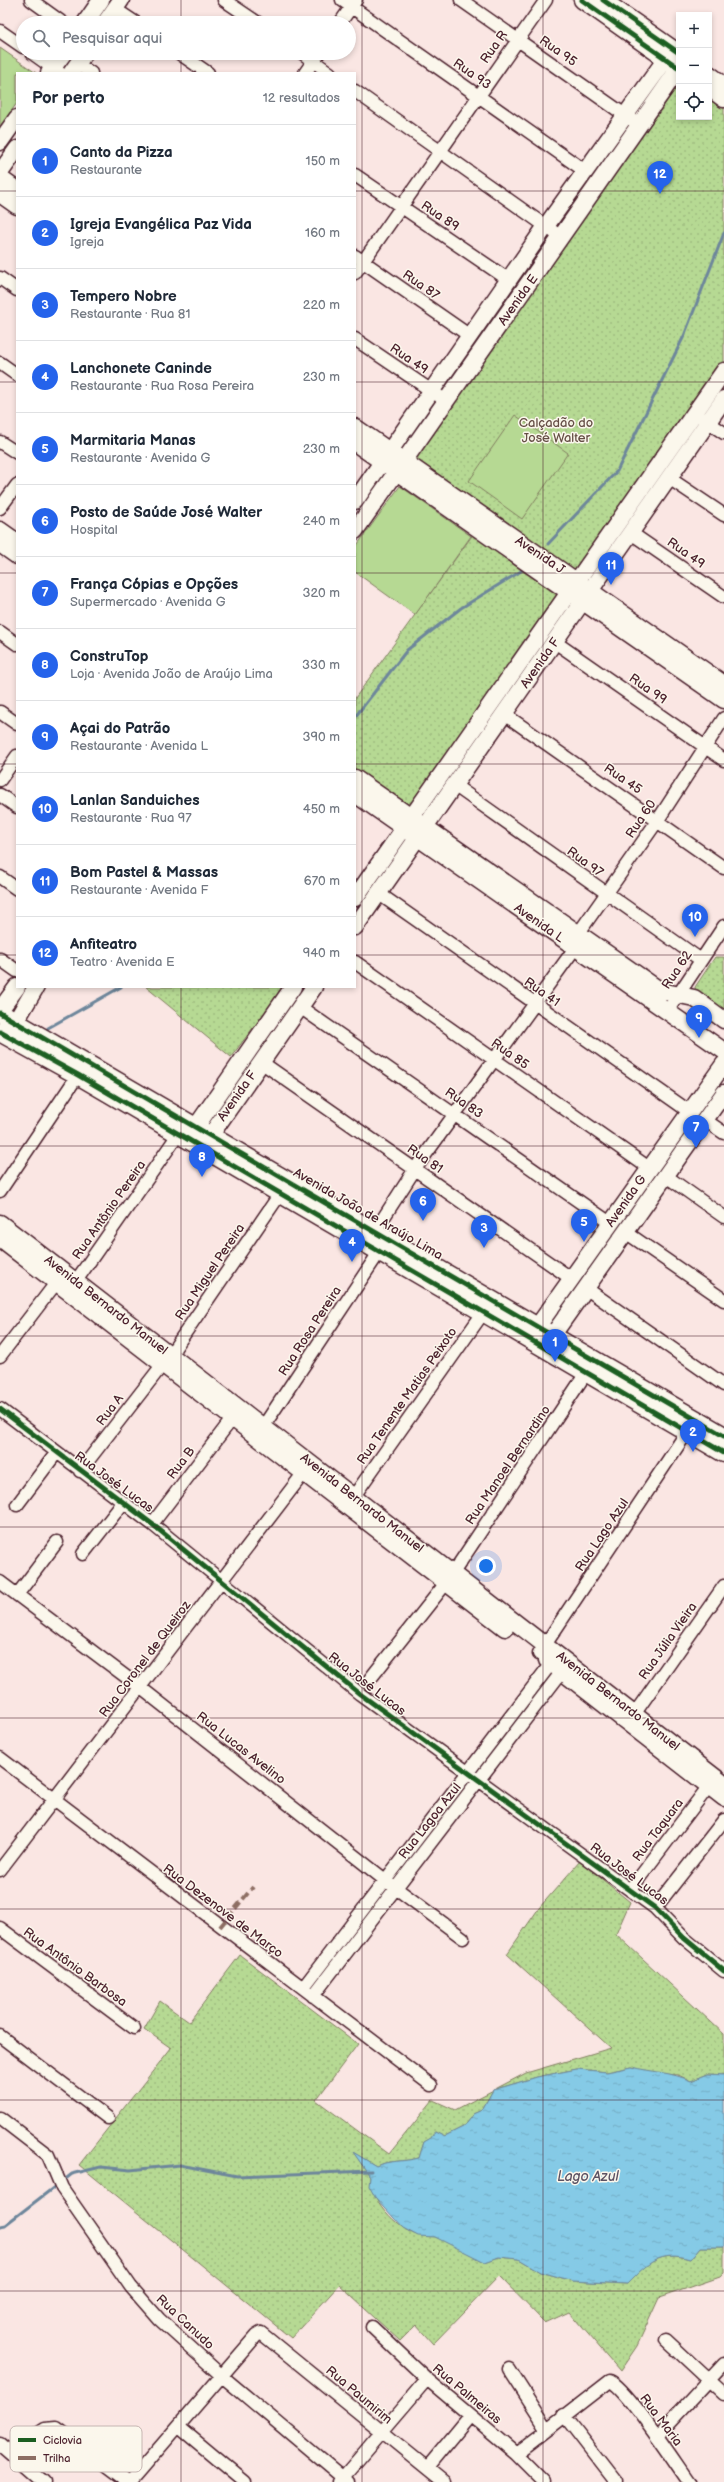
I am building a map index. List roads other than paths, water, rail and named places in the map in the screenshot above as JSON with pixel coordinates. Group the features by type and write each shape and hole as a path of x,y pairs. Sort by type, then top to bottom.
{"main road":[{"name":"Avenida João de Araújo Lima","path":"0,1011 193,1133 356,1229 380,1251 483,1313 541,1337 722,1431"},
{"name":"Avenida João de Araújo Lima","path":"0,1032 78,1075 193,1133 280,1194 332,1215"},
{"name":"Avenida João de Araújo Lima","path":"356,1229 375,1231 541,1337 586,1373 724,1453"}],"street":[{"path":"31,0 53,16"},
{"path":"90,16 101,0"},
{"path":"224,0 248,16"},
{"name":"Rua 93","path":"342,0 354,4 585,171"},
{"name":"Rua 95","path":"461,0 640,125"},
{"name":"Rua R","path":"356,270 359,259 401,207 516,39 546,0"},
{"path":"582,0 675,60"},
{"path":"603,0 675,60"},
{"path":"110,16 118,4 129,16"},
{"path":"345,16 354,4"},
{"path":"0,31 16,42"},
{"path":"41,60 54,71 60,60"},
{"path":"189,60 207,72"},
{"path":"306,72 314,60"},
{"path":"319,60 329,72"},
{"name":"Avenida E","path":"356,499 432,392 585,171 626,115 675,60"},
{"name":"Avenida E","path":"356,530 640,125 675,60"},
{"path":"78,63 90,72"},
{"path":"712,76 724,85"},
{"path":"712,90 724,99"},
{"path":"356,91 562,237"},
{"path":"0,142 16,119"},
{"path":"16,150 0,174 0,179 16,189"},
{"name":"Rua 89","path":"356,176 509,280"},
{"path":"0,194 16,205"},
{"name":"Rua 87","path":"359,259 470,336"},
{"path":"0,278 16,289"},
{"name":"Rua 49","path":"356,340 447,401"},
{"path":"0,363 16,374"},
{"name":"Avenida F","path":"356,926 555,642 580,592 631,533 670,478 724,371"},
{"name":"Avenida F","path":"356,897 407,822 580,592 701,417 724,399"},
{"path":"701,417 724,433"},
{"name":"Avenida J","path":"356,428 385,457"},
{"path":"0,442 16,452"},
{"name":"Avenida J","path":"356,443 385,457 580,592 724,700"},
{"path":"670,478 724,515"},
{"path":"0,508 16,486"},
{"path":"0,530 16,541"},
{"name":"Rua 49","path":"631,533 724,597"},
{"path":"0,544 16,555"},
{"name":"Avenida J","path":"580,592 724,684"},
{"path":"0,632 16,643"},
{"name":"Rua 99","path":"555,642 724,760"},
{"path":"0,712 16,723"},
{"name":"Rua 45","path":"504,714 658,820 724,868"},
{"name":"Rua 60","path":"375,1231 415,1169 494,1060 535,1005 584,946 606,894 658,820 724,718"},
{"path":"0,780 16,757"},
{"name":"Avenida L","path":"356,779 407,822 584,946 724,1051"},
{"name":"Rua 97","path":"454,785 701,960"},
{"path":"0,795 16,806"},
{"name":"Avenida L","path":"356,795 407,822"},
{"path":"0,878 16,888"},
{"name":"Rua 41","path":"378,893 535,1005 690,1112"},
{"name":"Rua 62","path":"668,1010 724,926"},
{"name":"Avenida L","path":"584,946 661,991 677,996 694,998 724,1020"},
{"path":"0,959 16,970"},
{"name":"Rua 85","path":"356,963 649,1168"},
{"path":"0,1011 16,988"},
{"path":"16,1021 35,988"},
{"name":"Avenida F","path":"193,1133 292,988"},
{"name":"Avenida F","path":"193,1133 261,1062 313,988"},
{"name":"Rua 83","path":"300,1007 610,1223"},
{"name":"Rua 81","path":"261,1062 572,1279"},
{"name":"Avenida G","path":"541,1337 572,1279 610,1223 724,1064"},
{"path":"0,1191 78,1075"},
{"name":"Avenida G","path":"541,1337 587,1289 724,1093"},
{"path":"705,1120 724,1133"},
{"name":"Rua Antônio Pereira","path":"56,1283 76,1280 193,1133"},
{"path":"666,1176 724,1217"},
{"name":"Rua Miguel Pereira","path":"166,1360 280,1194"},
{"name":"Avenida Bernardo Manuel","path":"0,1223 76,1280 232,1419 307,1469 450,1578 660,1740 716,1785 724,1798"},
{"path":"627,1233 724,1300"},
{"name":"Avenida Bernardo Manuel","path":"0,1239 56,1283 263,1427 307,1469 354,1496 388,1531"},
{"name":"Rua Rosa Pereira","path":"263,1427 380,1251"},
{"path":"0,1356 56,1283"},
{"path":"587,1289 724,1385"},
{"name":"Rua Tenente Matias Peixoto","path":"354,1496 483,1313"},
{"name":"Rua A","path":"80,1472 166,1360"},
{"name":"Rua Manoel Bernardino","path":"370,1679 450,1578 586,1373"},
{"name":"Rua José Lucas","path":"0,1409 57,1452 80,1472 152,1524 222,1579 360,1694 478,1782 655,1908 684,1938 724,1971"},
{"name":"Rua B","path":"152,1524 232,1419"},
{"name":"Rua Lago Azul","path":"542,1649 687,1432"},
{"path":"17,1505 57,1452"},
{"name":"Rua Coronel de Queiroz","path":"0,1870 55,1801 307,1469"},
{"path":"82,1554 123,1503"},
{"path":"17,1595 57,1542"},
{"name":"Rua Lucas Avelino","path":"0,1582 141,1688 395,1888 463,1938"},
{"name":"Rua Júlia Vieira","path":"634,1713 724,1586"},
{"name":"Avenida Bernardo Manuel","path":"560,1663 634,1713 660,1740"},
{"name":"Rua Lagoa Azul","path":"303,1988 467,1773 560,1663"},
{"name":"Rua Lagoa Azul","path":"313,1996 478,1782 560,1663"},
{"name":"Rua Dezenove de Março","path":"0,1758 431,2085"},
{"name":"Rua Taquara","path":"630,1890 716,1785"},
{"path":"655,1908 724,1820"},
{"name":"Rua Antônio Barbosa","path":"0,1928 134,2028"},
{"path":"0,2036 108,2118"},
{"name":"Rua Canudo","path":"0,2118 42,2149 51,2160 62,2188 130,2287 159,2320 343,2480"},
{"name":"Rua Palmeiras","path":"372,2327 427,2379 516,2454 544,2482"},
{"name":"Rua Paumirim","path":"222,2376 256,2336 261,2333 444,2482"},
{"path":"666,2340 724,2394"},
{"path":"657,2436 710,2381 724,2364"},
{"path":"509,2369 547,2428"},
{"path":"124,2472 136,2480 222,2376"},
{"path":"343,2480 381,2431 427,2379"},
{"name":"Rua Maria","path":"564,2415 606,2382 616,2384 657,2436 689,2482"},
{"path":"516,2454 564,2415 616,2482"},
{"path":"427,2468 470,2416"},
{"path":"179,2427 245,2482"},
{"path":"0,2444 10,2452"},
{"path":"33,2472 44,2482"}],"water":[{"name":"Lago Azul","path":"631,2067 669,2074 691,2081 708,2074 724,2075 724,2247 701,2247 691,2259 671,2256 655,2260 648,2264 627,2284 573,2281 541,2272 519,2259 499,2257 485,2262 435,2237 418,2236 403,2228 375,2197 369,2186 370,2176 353,2152 376,2166 419,2158 424,2142 431,2138 435,2131 445,2136 463,2127 473,2114 482,2110 493,2090 537,2077 577,2069 607,2072"}],"waterway":[{"path":"548,544 617,471 684,336 724,233"},
{"path":"356,716 407,650 461,608 526,568"},
{"path":"48,1028 119,988"},
{"path":"63,2181 72,2174 101,2167 130,2170 180,2165 237,2176 371,2171"},
{"path":"0,2226 5,2225 57,2185"}],"place":[{"name":"Anfiteatro","path":"660,194"},
{"name":"Bom Pastel & Massas","path":"611,585"},
{"name":"Lanlan Sanduiches","path":"695,937"},
{"name":"Açai do Patrão","path":"699,1038"},
{"name":"França Cópias e Opções","path":"696,1148"},
{"name":"ConstruTop","path":"202,1177"},
{"name":"Posto de Saúde José Walter","path":"423,1221"},
{"name":"Marmitaria Manas","path":"584,1242"},
{"name":"Tempero Nobre","path":"484,1248"},
{"name":"Lanchonete Caninde","path":"352,1262"},
{"name":"Canto da Pizza","path":"555,1362"},
{"name":"Igreja Evangélica Paz Vida","path":"693,1452"}],"park label":[{"name":"Calçadão do José Walter","path":"556,430"}]}
